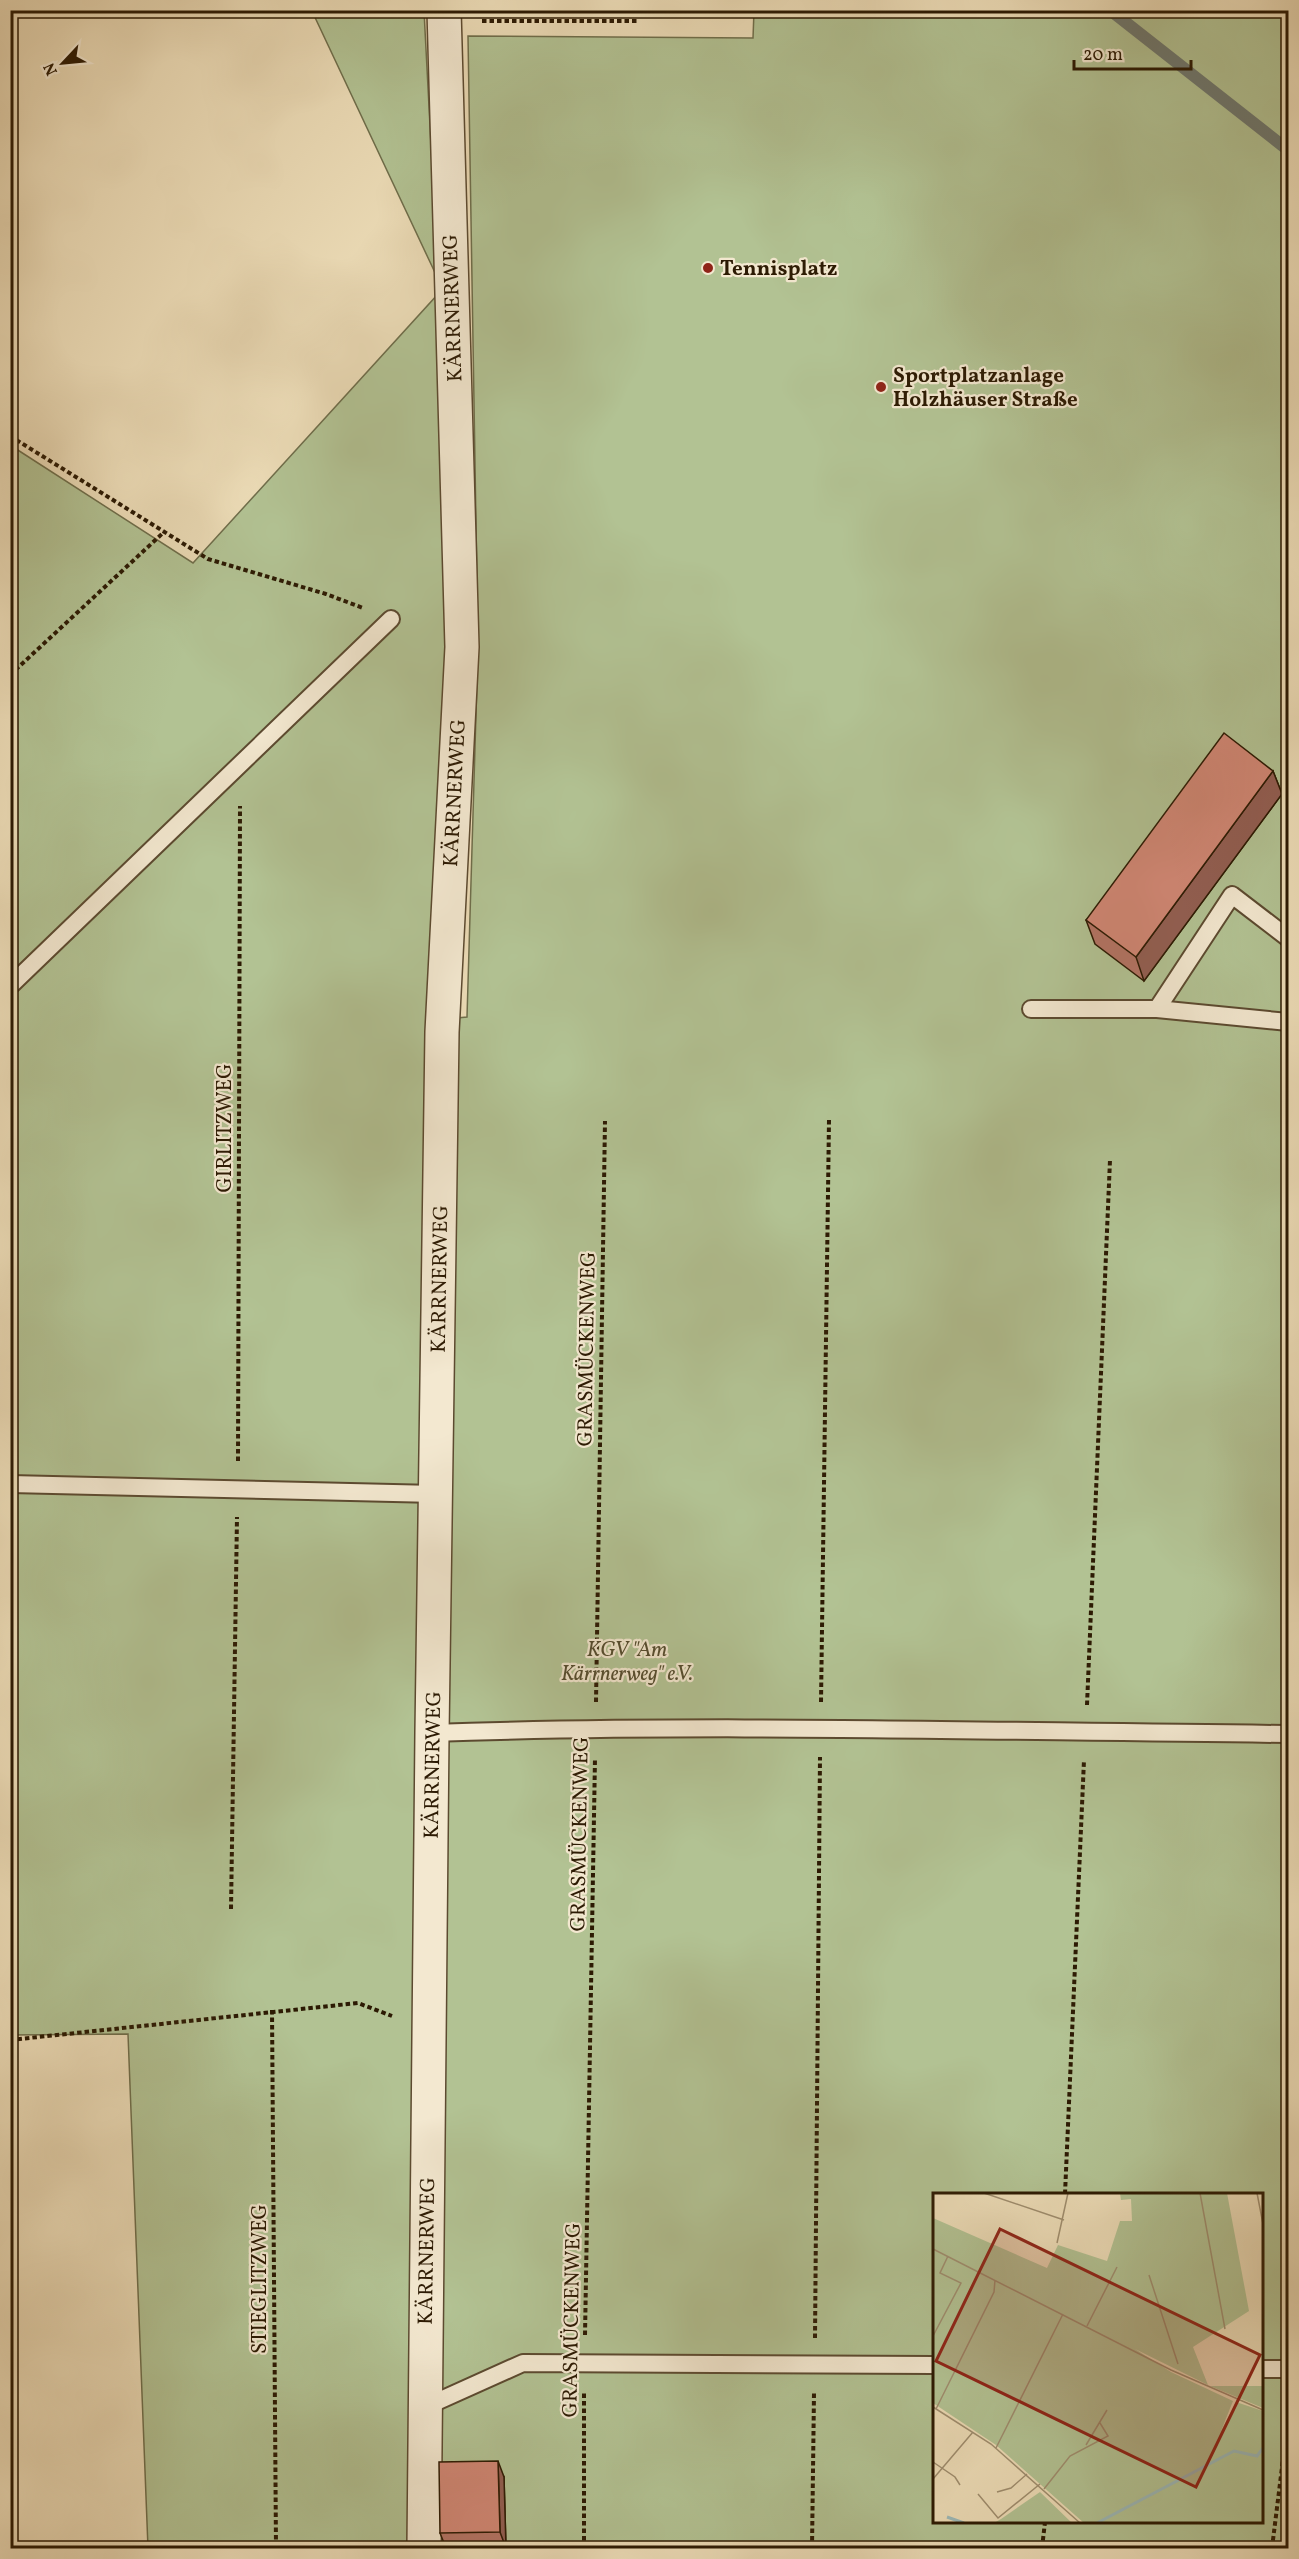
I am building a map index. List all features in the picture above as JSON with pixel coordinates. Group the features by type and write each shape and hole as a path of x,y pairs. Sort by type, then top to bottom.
{"street":[{"name":"KÄRRNERWEG","path":"424,2548 442,1032 462,646 444,16"}],"lane":[{"path":"12,985 391,619"},
{"path":"1156,1009 1232,895 1288,938"},
{"path":"1031,1009 1156,1009 1288,1022"},
{"path":"10,1484 436,1494"},
{"path":"432,1733 596,1729 821,1729 1288,1734"},
{"path":"425,2407 523,2363 933,2365"},
{"path":"1263,2369 1288,2369"}],"path":[{"path":"444,16 639,21"},
{"path":"10,436 208,559 326,594 391,619"},
{"path":"10,675 164,532"},
{"name":"GIRLITZWEG","path":"231,1909 238,1491 240,765"},
{"path":"10,1401 12,985"},
{"path":"812,2548 829,1119"},
{"name":"GRASMÜCKENWEG","path":"584,2548 584,2363 604,1121"},
{"path":"1065,2193 1110,1160"},
{"path":"10,2040 272,2010 358,2003 429,2031"},
{"name":"STIEGLITZWEG","path":"272,2010 276,2548"},
{"path":"1272,2548 1288,2419"},
{"path":"1042,2548 1045,2523"}],"green space":[{"name":"KGV \"Am Kärrnerweg\" e.V.","path":"694,10 1288,11 1288,2548 148,2548 128,2034 11,2035 10,445 193,563 439,293 448,654 435,1020 467,1017 478,646 468,36 753,38 754,11"},
{"path":"312,11 424,11 438,279"}],"building":[{"path":"1224,733 1273,771 1136,957 1086,920"},
{"path":"498,2461 500,2532 440,2533 439,2462"}],"waterway":[{"path":"1110,10 1288,150"}],"place":[{"name":"Tennisplatz","path":"708,268"},
{"name":"Sportplatzanlage Holzhäuser Straße","path":"881,387"}]}
